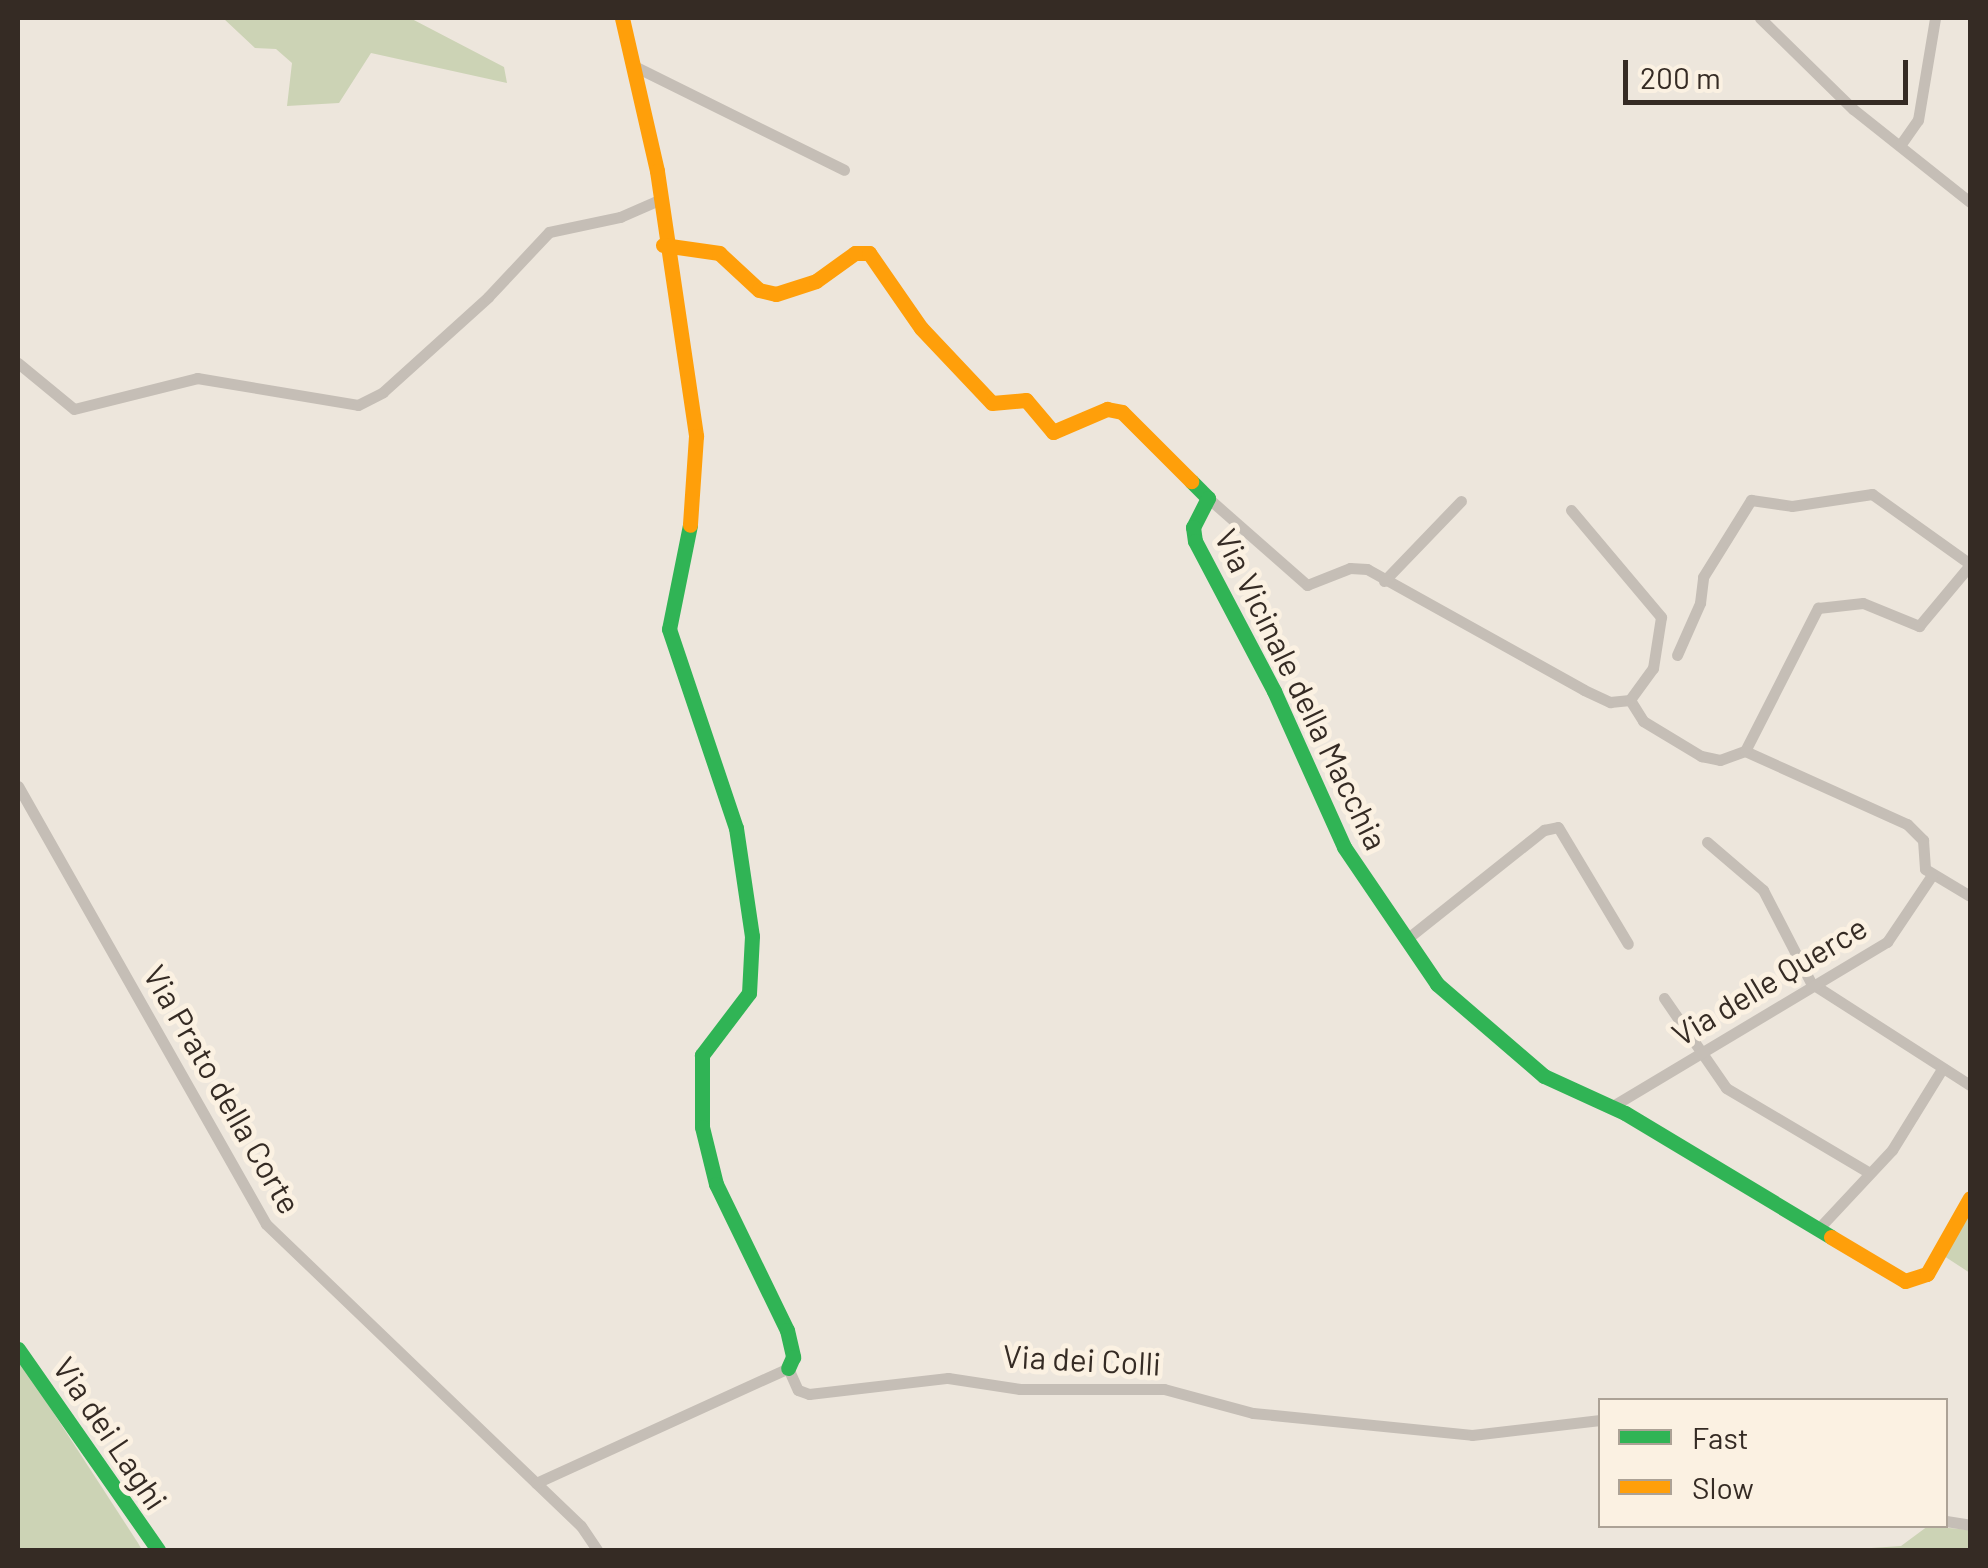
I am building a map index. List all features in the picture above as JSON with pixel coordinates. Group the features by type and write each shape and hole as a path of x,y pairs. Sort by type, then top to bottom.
{"street":[{"path":"536,1483 788,1368 789,1334 716,1184 702,1127 702,1056 749,993 752,936 739,836 669,629 697,469 692,404 664,245 660,199 636,67 622,18"},
{"path":"1760,18 1854,109 1970,202"},
{"path":"1901,144 1918,120 1935,18"},
{"path":"636,67 844,170"},
{"path":"18,363 74,409 197,378 348,404 383,392 548,232 620,217 660,199"},
{"name":"Via Vicinale della Macchia","path":"664,245 716,252 759,290 776,294 816,281 855,253 870,252 921,328 990,402 1026,400 1053,432 1120,410 1208,498 1192,534 1214,589 1274,691 1329,821 1437,984 1497,1041 1544,1076 1611,1107 1820,1227 1899,1278 1915,1281 1929,1271 1970,1198"},
{"path":"1630,700 1643,721 1701,756 1720,760 1745,751 1818,608 1864,603 1919,626 1970,565 1872,494 1792,506 1752,500 1702,577 1700,603 1677,655"},
{"path":"1208,498 1307,585 1356,566 1600,698 1630,700"},
{"path":"1384,581 1461,501"},
{"path":"1570,510 1662,620 1654,668 1630,700"},
{"path":"1745,751 1911,826 1923,840 1922,864 1932,875 1970,896"},
{"name":"Via Prato della Corte","path":"18,786 259,1215 362,1323 536,1483 597,1550"},
{"path":"1408,938 1544,830 1558,827 1628,944"},
{"path":"1708,842 1763,890 1810,983 1970,1085"},
{"name":"Via delle Querce","path":"1611,1107 1810,983 1888,942 1932,875"},
{"path":"1664,998 1700,1053 1741,1100 1870,1174"},
{"path":"1820,1227 1912,1124 1942,1069"},
{"name":"Via dei Laghi","path":"18,1349 158,1550"},
{"name":"Via dei Colli","path":"788,1368 798,1390 809,1394 952,1378 1020,1389 1164,1389 1253,1413 1472,1436 1598,1420"}],"green space":[{"path":"223,18 410,18 504,67 507,83 371,53 339,103 287,106 292,63 276,49 255,48"},
{"path":"1970,1209 1970,1273 1944,1256"},
{"path":"18,1358 138,1543 142,1550 18,1550"},
{"path":"1925,1528 1970,1530 1970,1550 1842,1550 1901,1546"}],"traffic: fast":[{"path":"1191,481 1208,498 1193,527 1195,541 1274,691 1344,847 1437,984 1544,1076 1625,1113 1831,1237"},
{"path":"690,525 669,629 736,828 752,936 749,993 702,1055 702,1127 716,1184 787,1330 793,1357 788,1368"},
{"path":"18,1349 158,1550"}],"traffic: slow":[{"path":"622,18 657,171 696,436 690,525"},
{"path":"663,245 719,253 759,290 776,294 816,281 855,253 869,253 921,328 992,403 1026,400 1053,432 1107,409 1122,412 1191,481"},
{"path":"1831,1237 1905,1281 1927,1274 1970,1198"}]}
